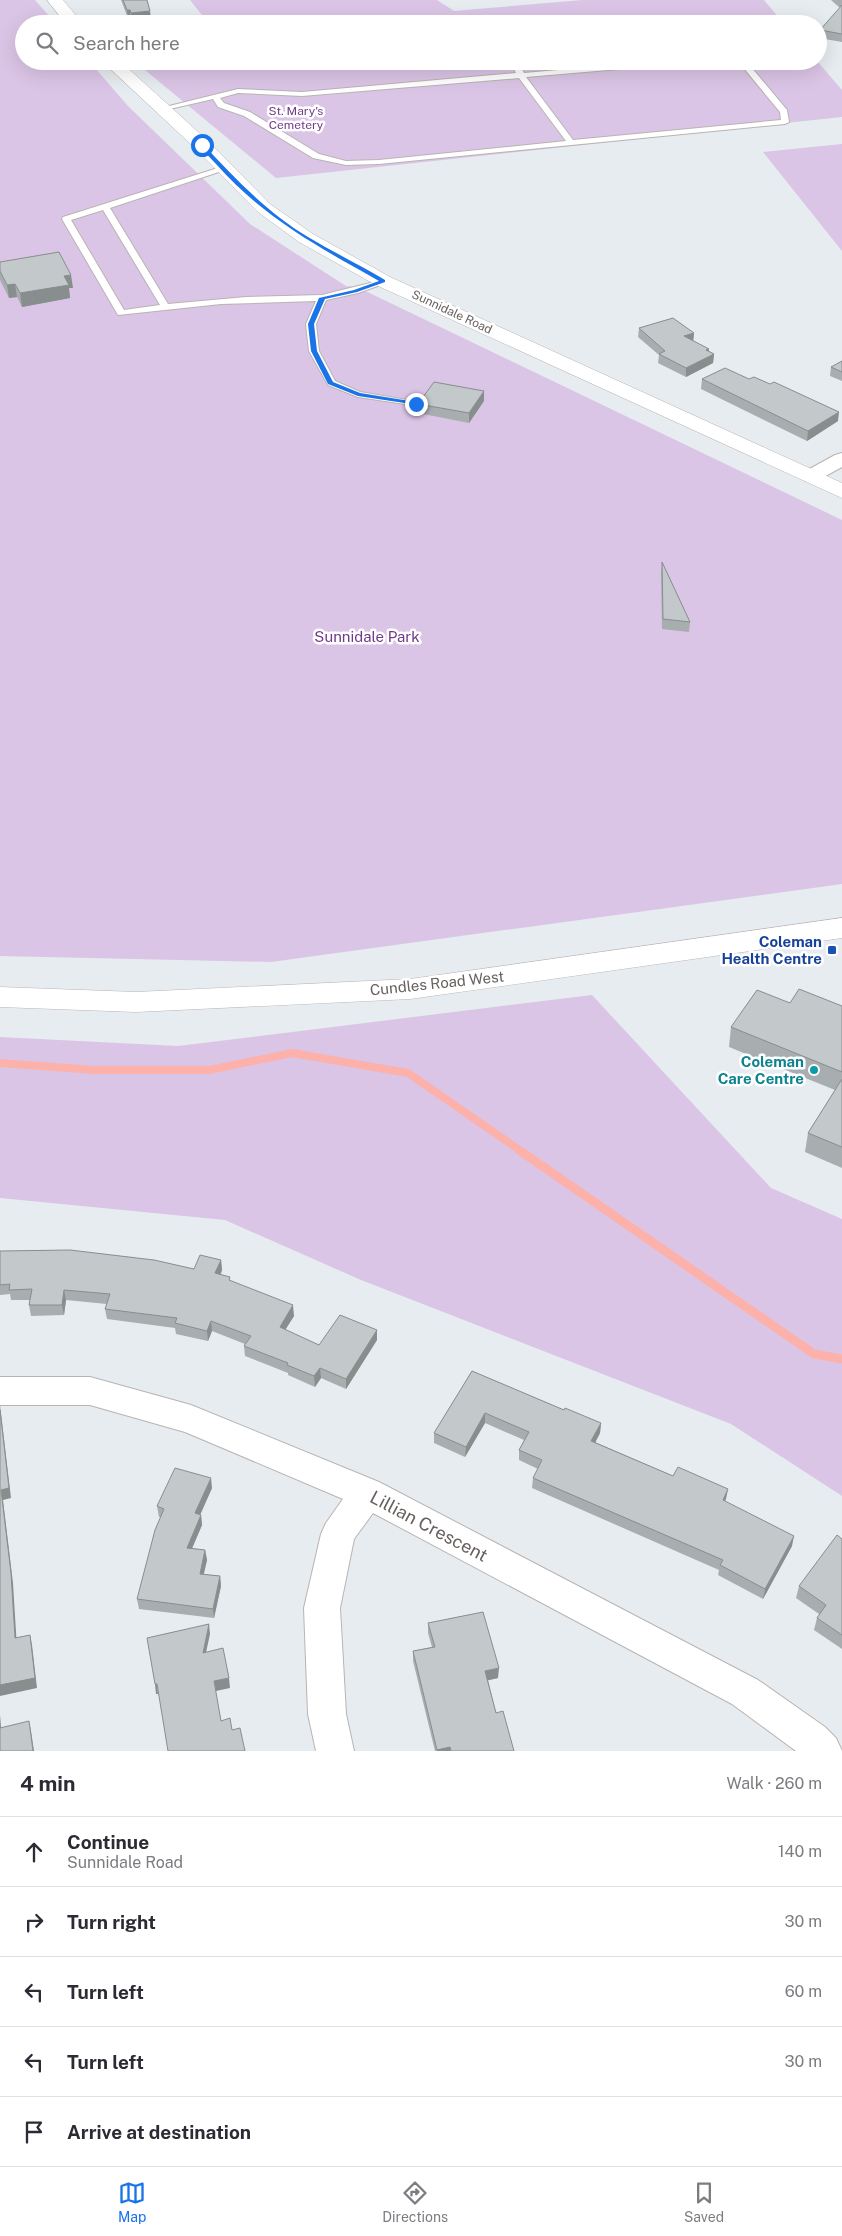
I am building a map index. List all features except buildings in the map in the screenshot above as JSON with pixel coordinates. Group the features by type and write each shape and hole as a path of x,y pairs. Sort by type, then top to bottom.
{"main road":[{"path":"55,0 68,15"},
{"name":"Sunnidale Road","path":"120,70 202,145 264,208 306,238 383,281 842,491"},
{"name":"Cundles Road West","path":"0,997 136,1002 410,989 842,928"}],"street":[{"path":"812,476 842,459"},
{"name":"Lillian Crescent","path":"0,1391 90,1391 191,1419 367,1493 745,1692 812,1740 822,1751"},
{"path":"335,1751 327,1714 322,1608 338,1534 367,1493"}],"lane":[{"path":"519,70 572,143"},
{"path":"161,109 238,91 302,94 582,70"},
{"path":"215,96 221,105 247,114 316,156 346,163 379,162 785,122 784,112 749,70"},
{"path":"224,169 66,219 121,313 165,306 259,298 322,298 355,291 383,281"},
{"path":"105,207 165,306"},
{"path":"322,298 311,324 314,351 331,383 358,394 416,404"}],"green space":[{"name":"Sunnidale Park","path":"0,0 35,0 48,15 15,15 15,70 97,70 128,106 250,224 346,286 357,287 842,520 842,884 271,962 0,956"},
{"path":"190,0 437,0 454,11 582,0 764,0 776,15 202,15"},
{"name":"St. Mary's Cemetery","path":"145,70 825,70 842,90 842,117 276,178"},
{"path":"842,144 842,251 763,152"},
{"path":"592,995 771,1188 842,1219 842,1496 731,1424 361,1280 225,1220 0,1198 0,1037 178,1046"}],"waterway":[{"path":"0,1063 95,1070 209,1070 292,1053 408,1073 521,1151"},
{"path":"519,1150 814,1354 842,1359"}],"place":[{"name":"Coleman Health Centre","path":"832,950"},
{"name":"Coleman Care Centre","path":"814,1070"}],"route":[{"path":"202,145 264,208 306,238 383,281 355,291 322,298 311,324 314,351 331,383 358,394 416,404"}]}
